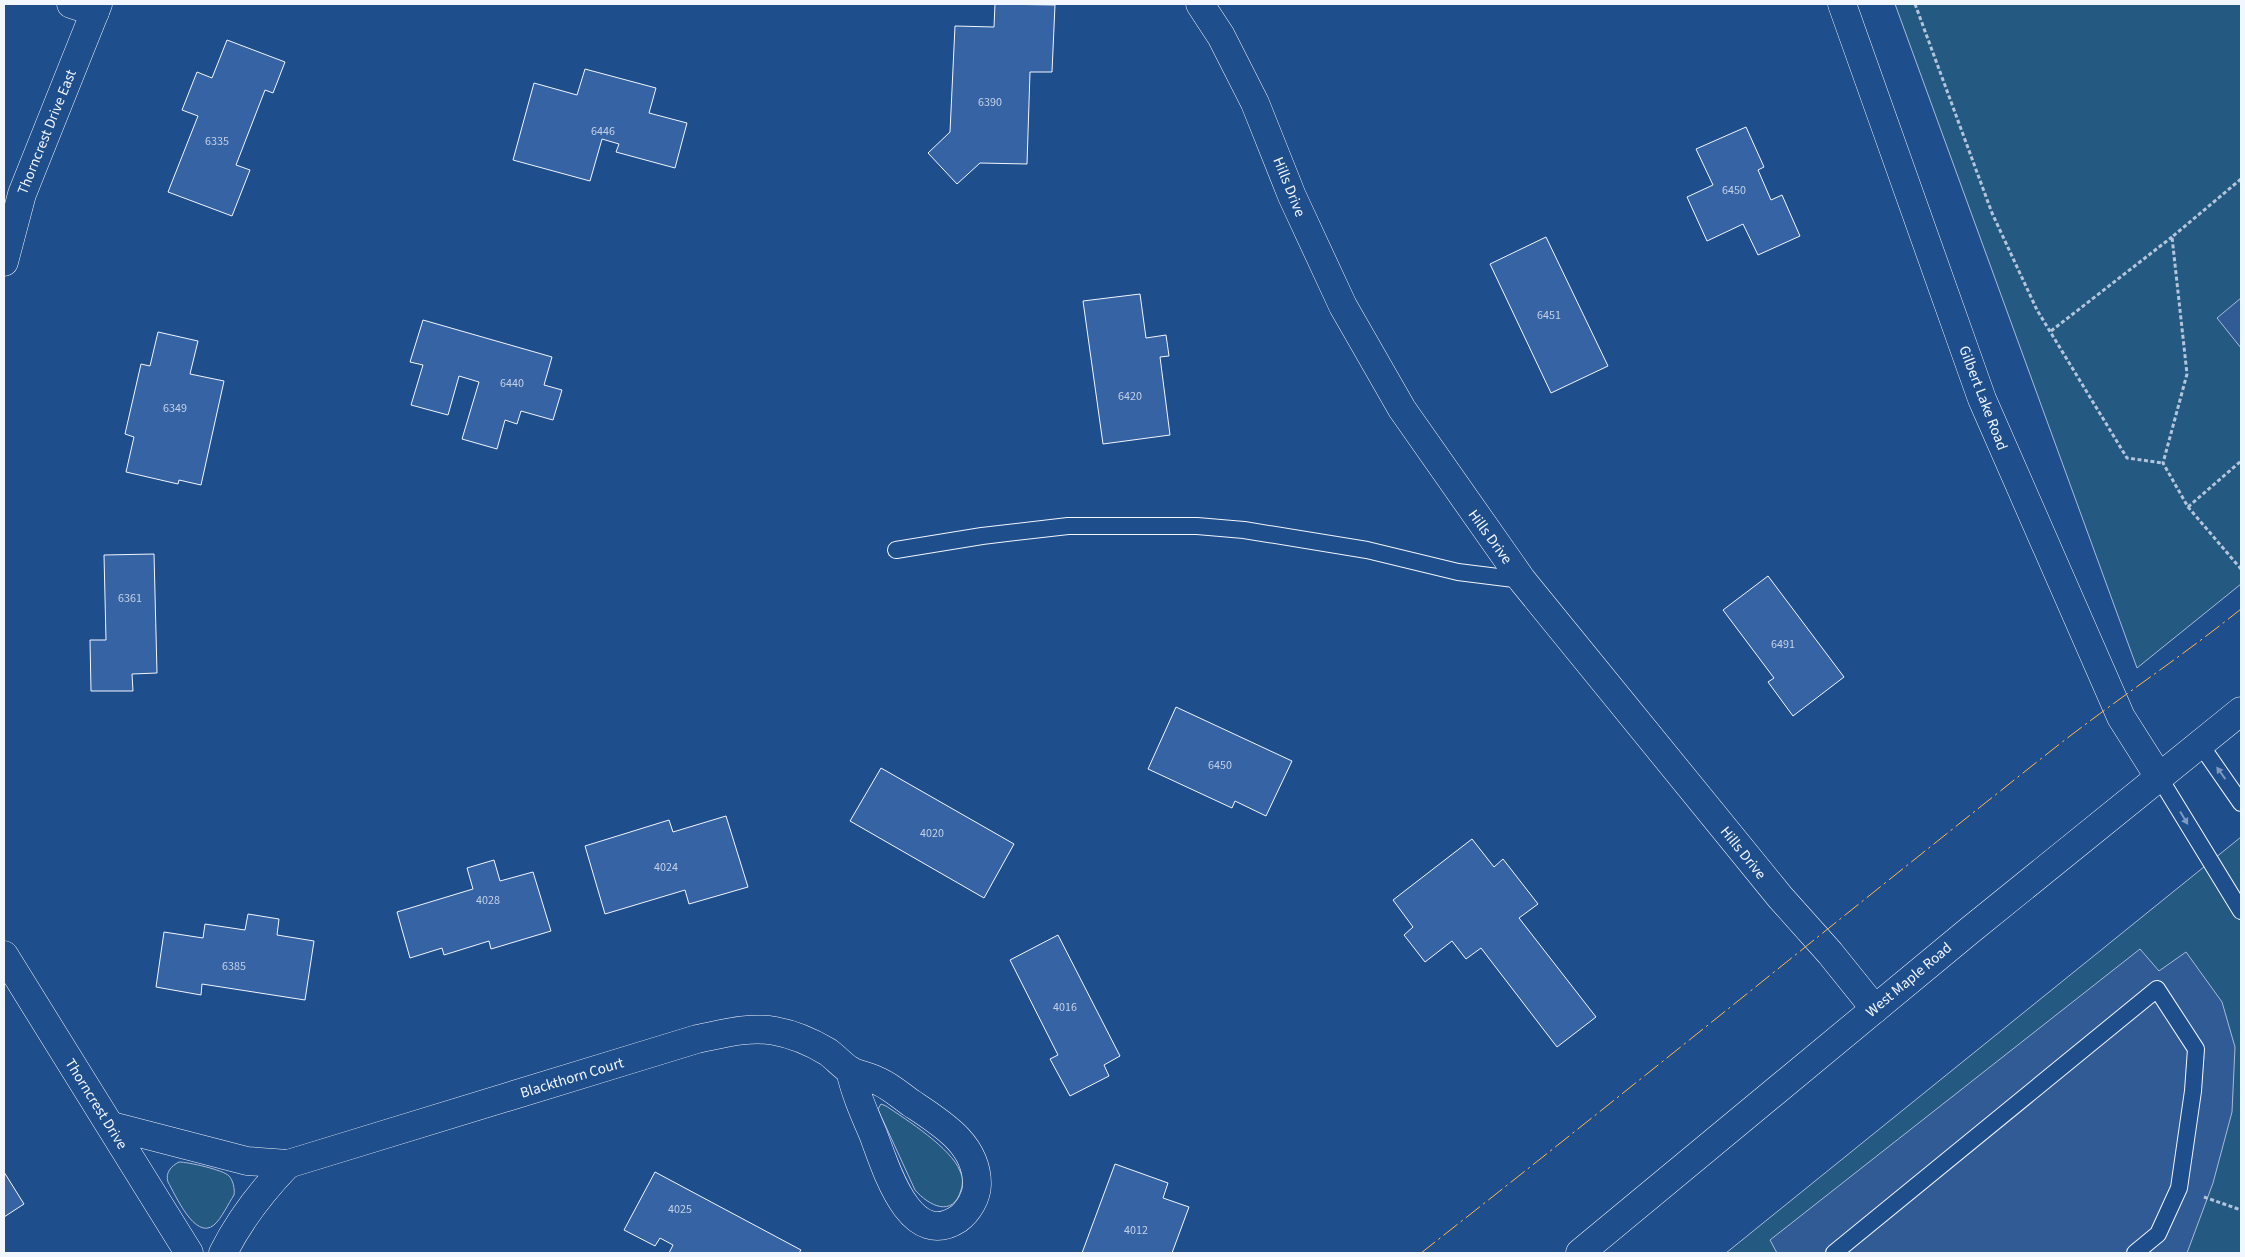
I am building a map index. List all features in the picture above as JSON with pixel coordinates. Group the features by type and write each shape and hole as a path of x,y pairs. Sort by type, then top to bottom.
{"street":[{"name":"Hills Drive","path":"1200,4 1221,36 1255,103 1318,254 1370,354 1402,409 1522,580 1780,898 1830,953 1875,1009"},
{"name":"Gilbert Lake Road","path":"1842,4 1982,398 2121,717 2159,776"},
{"name":"Thorncrest Drive East","path":"4,262 22,194 88,7"},
{"name":"West Maple Road","path":"1580,1253 2159,776 2241,711"},
{"name":"Thorncrest Drive","path":"4,955 112,1126 189,1253"},
{"name":"Blackthorn Court","path":"112,1126 247,1161 288,1164 431,1122 696,1039 734,1031 756,1029 776,1031 801,1039 828,1052 850,1070 880,1082 926,1113 959,1139 976,1167 977,1186 973,1201 963,1216 949,1225 936,1226 924,1222 902,1202 892,1185 856,1095 850,1070"},
{"name":"Blackthorn Court","path":"223,1253 262,1190 288,1164"}],"lane":[{"path":"896,550 982,536 1068,526 1198,526 1244,530 1367,550 1458,572 1522,580"},
{"path":"2200,744 2241,803"},
{"path":"2159,776 2241,911"},
{"path":"1834,1253 2157,989 2196,1049 2193,1091 2179,1188 2158,1234 2135,1253"}],"path":[{"path":"1916,4 1992,214 2037,310 2127,458 2163,463"},
{"path":"2051,331 2172,237 2241,179"},
{"path":"2172,237 2187,374 2163,463 2188,507 2209,529 2241,569"},
{"path":"2188,507 2241,461"},
{"path":"2179,1188 2241,1210"}],"shaded area":[{"path":"1895,4 2241,4 2241,584 2137,668"},
{"path":"2241,298 2241,348 2217,318"},
{"path":"2241,837 2241,1253 1726,1253"},
{"path":"2140,949 2159,971 2186,952 2222,1002 2235,1047 2232,1112 2213,1183 2187,1253 1777,1253 1770,1240"},
{"path":"881,1104 928,1135 955,1162 961,1173 962,1183 957,1199 952,1204 947,1207 934,1204 927,1201 915,1190 878,1109"},
{"path":"179,1162 220,1171 232,1180 234,1195 214,1225 207,1228 200,1227 193,1222 175,1196 167,1176 171,1168"}],"building":[{"path":"995,4 1055,5 1052,72 1030,72 1027,164 980,163 957,184 928,153 950,132 955,26 994,27"},
{"path":"227,40 285,62 273,93 265,90 236,165 250,170 232,216 168,192 198,116 182,110 197,72 212,78"},
{"path":"585,69 656,88 649,113 687,123 675,168 616,152 619,144 602,139 590,181 513,160 534,83 577,95"},
{"path":"1746,127 1764,167 1758,170 1771,200 1782,195 1800,236 1758,255 1743,224 1707,241 1687,197 1713,185 1696,149"},
{"path":"1546,237 1608,366 1551,393 1490,264"},
{"path":"1140,294 1146,338 1166,335 1169,356 1160,357 1170,435 1103,444 1083,301"},
{"path":"423,320 552,357 544,385 562,390 553,420 521,411 517,424 505,420 497,449 462,439 479,382 459,376 448,415 411,405 423,365 410,362"},
{"path":"158,332 198,341 190,374 224,381 201,485 179,480 178,484 126,472 134,437 125,434 141,364 150,366"},
{"path":"154,554 157,673 132,674 133,691 91,691 90,640 106,640 104,555"},
{"path":"1768,576 1844,677 1793,716 1768,682 1774,678 1723,610"},
{"path":"1176,707 1292,761 1266,816 1235,801 1232,808 1148,769"},
{"path":"881,768 1014,844 984,898 850,821"},
{"path":"726,816 748,887 689,904 685,890 605,914 585,846 669,820 673,832"},
{"path":"1472,839 1494,867 1503,859 1538,904 1519,918 1596,1017 1557,1047 1481,948 1466,959 1452,941 1425,962 1404,935 1413,927 1393,900"},
{"path":"494,860 500,881 533,872 551,931 491,949 489,941 444,955 442,948 410,958 397,912 473,889 467,868"},
{"path":"248,914 279,919 277,935 314,941 305,1000 202,984 201,995 156,987 164,932 203,938 205,924 245,930"},
{"path":"1058,935 1120,1056 1104,1065 1109,1076 1070,1096 1050,1059 1058,1055 1010,960"},
{"path":"1115,1164 1168,1183 1163,1198 1189,1207 1172,1253 1082,1253"},
{"path":"4,1172 24,1204 4,1217"},
{"path":"655,1172 801,1250 799,1253 669,1253 673,1245 660,1238 655,1246 624,1230"}],"power":[{"path":"1421,1253 2052,750 2241,609"}]}
